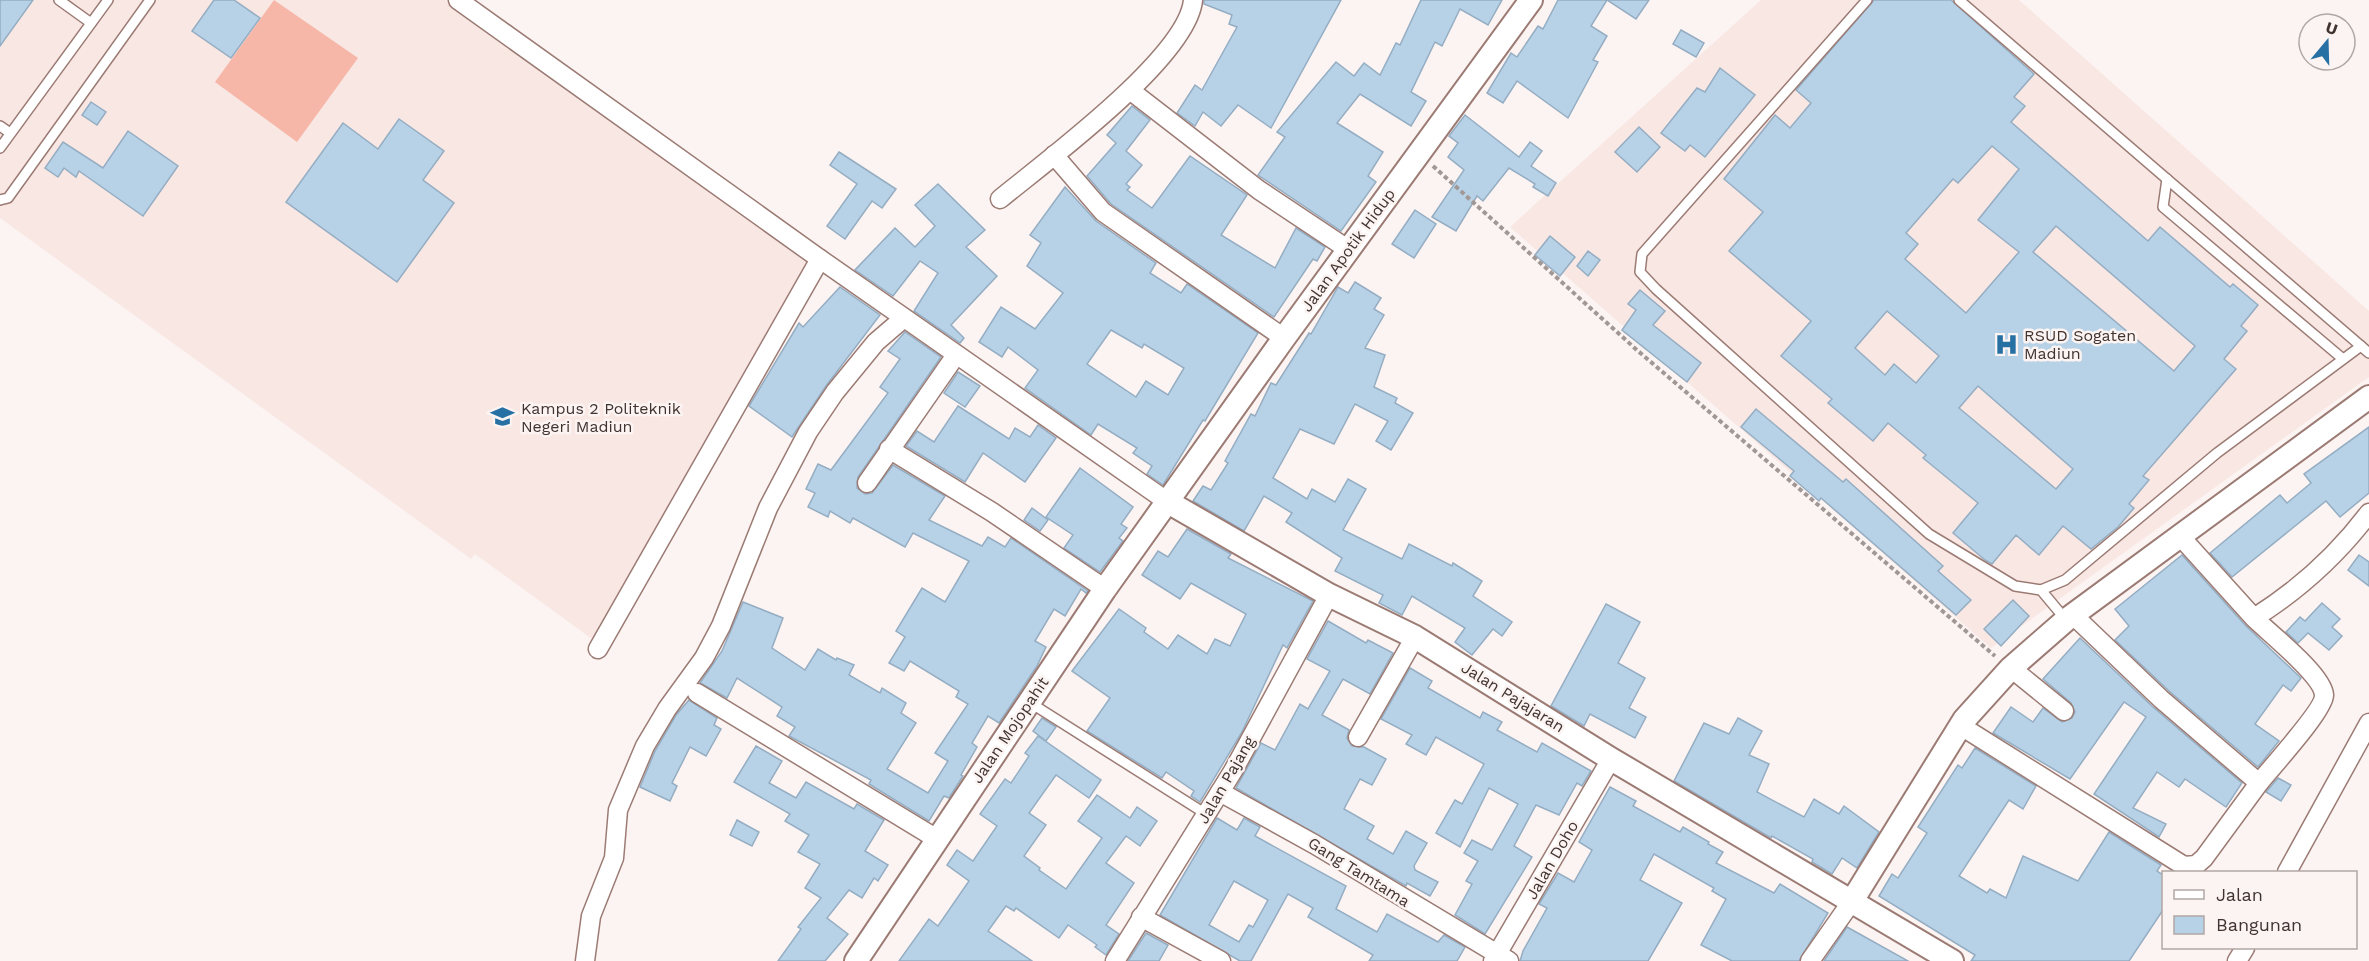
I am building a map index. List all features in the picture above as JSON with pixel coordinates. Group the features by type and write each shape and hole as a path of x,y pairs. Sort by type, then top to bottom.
{"street":[{"path":"458,0 820,259 1168,502"},
{"path":"1000,199 1131,90 1181,30 1192,10 1193,0"},
{"name":"Jalan Apotik Hidup","path":"1168,502 1526,2"},
{"path":"1131,90 1259,190 1349,250"},
{"path":"1053,155 1103,212 1284,338"},
{"path":"598,649 820,259"},
{"path":"585,961 591,916 614,858 618,810 645,746 667,709 704,658 721,626 768,508 808,432 835,392 876,342 904,318"},
{"path":"867,483 956,355"},
{"path":"1810,961 1852,901 1961,726 2010,668 2070,617 2369,397"},
{"path":"889,449 992,512 1105,589"},
{"name":"Jalan Mojopahit","path":"856,961 1105,589 1168,502"},
{"name":"Jalan Pajajaran","path":"1168,502 1329,595 1415,637 1611,759 1952,961"},
{"path":"2254,618 2276,604 2347,541 2369,513"},
{"path":"1961,726 2184,866 2196,865 2204,858 2259,783 2312,720 2320,707 2324,694 2311,672 2254,618 2179,535"},
{"name":"Jalan Pajang","path":"1115,961 1221,792 1329,595"},
{"path":"2070,617 2259,783"},
{"path":"1358,737 1415,637"},
{"path":"2010,668 2064,711"},
{"path":"697,693 937,840"},
{"path":"2287,871 2369,723"},
{"name":"Jalan Doho","path":"1499,959 1611,759"},
{"name":"Gang Tamtama","path":"1221,792 1314,844 1499,959"},
{"path":"1142,916 1221,961"}],"lane":[{"path":"59,0 91,24"},
{"path":"0,147 108,0"},
{"path":"0,200 8,198 150,0"},
{"path":"1867,0 1642,254 1640,272 1656,289 1929,534 2014,586 2041,590 2065,580 2217,453 2343,359 2365,350 1959,0"},
{"path":"0,126 10,133"},
{"path":"2167,179 2163,207 2343,359"},
{"path":"2041,590 2070,617"},
{"path":"1029,702 1206,814"}],"path":[{"path":"1419,154 1638,351 2010,668"}],"shaded area":[{"name":"Kampus 2 Politeknik Negeri Madiun","path":"0,0 445,0 809,262 599,644 475,554 471,559 0,218"},
{"path":"274,0 358,58 297,142 215,82"},
{"name":"RSUD Sogaten Madiun","path":"1761,0 2019,0 2369,311 2369,377 1991,648 1510,227"}],"building":[{"path":"0,0 33,0 0,46"},
{"path":"214,0 234,0 260,18 231,58 192,31"},
{"path":"1204,0 1341,0 1271,128 1238,105 1221,126 1203,112 1195,126 1177,113 1195,85 1202,90 1237,27 1229,24 1232,15 1204,4"},
{"path":"1421,0 1502,0 1488,25 1460,9 1442,46 1435,42 1411,92 1426,101 1411,126 1360,94 1337,123 1383,152 1368,176 1376,182 1341,231 1258,175 1285,137 1277,132 1336,62 1354,76 1364,63 1380,75 1396,43 1400,45"},
{"path":"1558,0 1607,0 1591,26 1607,36 1593,60 1598,62 1568,118 1517,81 1503,103 1487,93 1511,53 1517,57 1538,26 1543,29"},
{"path":"1607,0 1649,0 1636,19"},
{"path":"1874,0 1951,0 2034,74 2014,97 2025,106 2011,122 2148,241 2160,227 2230,287 2233,284 2258,305 2241,326 2247,331 2224,359 2236,369 2143,476 2149,480 2129,504 2134,508 2118,527 2091,549 2063,526 2039,555 2016,535 1992,564 1985,560 1953,533 1978,503 1923,458 1926,455 1888,423 1873,441 1828,403 1832,399 1781,356 1811,321 1729,251 1763,212 1724,179 1775,115 1790,128 1811,103 1796,90","holes":["1992,146 2019,169 1978,220 2019,252 1966,313 1905,259 1918,244 1906,233 1953,179 1958,183","2056,226 2195,346 2174,371 2033,252","1887,311 1939,356 1916,383 1894,364 1885,375 1855,348","1978,386 2073,469 2056,489 1959,408"]},
{"path":"1681,30 1704,43 1696,57 1673,44"},
{"path":"1720,68 1755,95 1705,157 1690,145 1685,151 1661,133 1697,88 1705,92"},
{"path":"91,102 106,112 97,125 82,115"},
{"path":"1132,106 1150,120 1126,151 1142,165 1126,184 1130,187 1127,190 1152,208 1190,156 1247,195 1221,235 1275,268 1296,228 1325,247 1317,261 1313,259 1274,317 1111,204 1087,176 1116,143 1107,135"},
{"path":"1465,115 1519,157 1530,142 1542,151 1531,166 1556,183 1548,196 1533,187 1535,184 1509,168 1483,201 1477,196 1456,231 1432,217 1464,170 1448,157 1458,143 1449,136"},
{"path":"399,119 444,151 423,180 454,203 397,282 286,202 343,123 378,149"},
{"path":"1639,127 1660,147 1637,172 1615,152"},
{"path":"128,131 178,166 143,216 79,171 76,177 64,168 58,177 45,168 63,142 103,168"},
{"path":"839,152 896,189 882,208 872,201 845,239 827,226 857,184 830,165"},
{"path":"938,184 985,230 966,247 997,276 951,325 964,338 960,343 914,311 938,273 920,261 893,296 855,270 895,228 915,247 935,226 915,205"},
{"path":"1065,187 1096,221 1156,263 1150,273 1181,293 1187,284 1258,333 1163,485 1147,474 1152,466 1133,453 1137,448 1098,424 1091,435 1025,388 1038,370 1008,347 1002,357 979,342 1001,307 1035,329 1063,293 1027,266 1041,243 1030,235","holes":["1111,330 1142,348 1144,344 1184,368 1168,395 1146,381 1136,397 1087,364"]},
{"path":"1415,210 1436,224 1414,258 1392,244"},
{"path":"1550,236 1575,257 1560,276 1535,255"},
{"path":"1588,251 1600,260 1588,276 1577,266"},
{"path":"1355,282 1381,298 1374,309 1384,315 1365,348 1385,355 1374,387 1397,398 1395,403 1413,413 1391,450 1376,441 1388,421 1355,404 1334,444 1300,429 1273,478 1307,499 1312,489 1335,502 1348,479 1366,489 1343,530 1402,559 1409,544 1452,566 1453,563 1482,581 1473,596 1512,622 1502,636 1493,629 1472,655 1455,642 1465,628 1412,596 1402,615 1379,603 1383,595 1335,571 1342,558 1286,522 1292,513 1264,496 1244,531 1193,501 1203,486 1211,490 1228,463 1225,461 1251,414 1255,416 1271,383 1276,385 1309,333 1311,334 1338,287 1348,293"},
{"path":"840,287 880,315 826,386 792,437 749,406 799,323 803,327"},
{"path":"1640,290 1665,311 1653,325 1701,363 1687,382 1622,330 1636,310 1628,304"},
{"path":"905,332 941,357 858,477 857,488 865,494 872,493 893,465 945,496 929,520 982,546 988,537 1005,547 1011,538 1088,591 1086,593 1081,589 1065,616 1054,609 1035,641 1046,647 1037,666 999,723 988,716 972,743 977,747 961,775 963,776 949,798 944,796 929,821 869,784 871,780 789,736 795,727 777,716 782,707 737,678 727,698 700,683 722,651 743,602 783,618 772,648 805,670 818,649 836,660 837,658 854,665 849,675 880,693 882,688 906,703 901,713 916,723 887,769 928,793 948,761 935,753 968,704 956,697 959,691 910,661 904,671 889,663 905,637 896,631 922,588 945,602 969,561 913,533 905,547 853,518 850,523 830,511 828,517 808,507 815,493 806,489 818,464 831,470 888,393 880,387 900,359 888,351"},
{"path":"958,372 980,386 965,407 944,393"},
{"path":"958,406 1009,439 1015,428 1030,437 1038,425 1056,438 1025,482 983,453 965,482 906,446 917,431 934,442"},
{"path":"1756,409 1843,482 1846,479 1943,566 1938,571 1971,600 1956,615 1821,498 1819,501 1790,476 1794,471 1741,427"},
{"path":"2369,427 2369,493 2340,517 2326,501 2232,577 2210,553 2280,495 2287,503 2311,483 2304,474"},
{"path":"1080,468 1133,507 1121,524 1127,528 1119,538 1123,541 1100,572 1064,548 1073,535 1046,517"},
{"path":"1032,508 1048,520 1040,531 1024,520"},
{"path":"1187,529 1231,554 1228,558 1313,601 1287,648 1283,645 1242,732 1200,802 1191,796 1194,791 1166,772 1162,778 1087,731 1110,698 1072,671 1119,609 1146,628 1144,632 1168,649 1178,635 1207,654 1215,639 1230,646 1246,614 1191,583 1180,599 1142,575 1158,551 1168,557"},
{"path":"2182,555 2246,626 2301,678 2291,691 2283,685 2255,724 2279,741 2258,767 2169,691 2115,640 2129,626 2115,609"},
{"path":"2359,555 2369,562 2369,586 2348,570"},
{"path":"2013,600 2029,616 2001,646 1984,629"},
{"path":"2322,603 2340,619 2332,627 2342,636 2329,650 2308,633 2298,643 2286,632 2300,617 2305,621"},
{"path":"1606,604 1640,622 1618,663 1645,678 1629,708 1646,717 1635,738 1590,714 1584,726 1551,706"},
{"path":"1328,621 1366,643 1368,640 1393,653 1370,694 1343,679 1322,715 1349,730 1347,738 1352,746 1364,747 1386,759 1372,785 1360,779 1344,809 1374,826 1367,839 1393,854 1406,831 1427,843 1414,866 1415,870 1438,882 1430,896 1407,883 1406,886 1236,788 1261,743 1275,750 1300,704 1308,709 1330,671 1307,659"},
{"path":"2080,638 2153,707 2242,783 2226,807 2185,779 2179,787 2157,772 2133,808 2166,824 2159,837 2094,794 2146,717 2124,702 2070,779 1993,733 2011,707 2033,722 2043,708 2062,722 2072,718 2075,712 2071,703 2043,679"},
{"path":"1410,668 1432,681 1428,688 1480,718 1483,712 1502,722 1497,730 1537,752 1542,743 1591,771 1582,786 1577,783 1559,815 1536,805 1514,846 1532,857 1485,934 1455,915 1472,884 1466,881 1478,861 1464,853 1472,840 1492,850 1518,804 1489,788 1460,847 1436,833 1455,800 1462,804 1484,764 1436,737 1426,755 1406,744 1412,735 1381,719"},
{"path":"689,700 717,718 714,725 721,729 706,756 690,747 672,783 677,786 670,801 640,787 655,751 676,715"},
{"path":"1042,718 1056,727 1046,741 1033,731"},
{"path":"1738,718 1762,731 1749,755 1769,764 1757,792 1804,817 1814,799 1839,814 1844,806 1879,832 1857,868 1842,858 1832,874 1812,862 1813,859 1772,836 1771,838 1674,781 1704,723 1729,734"},
{"path":"1038,736 1101,780 1089,798 1056,775 1029,813 1046,825 1024,856 1040,868 1039,870 1066,889 1102,838 1078,821 1097,795 1130,818 1137,807 1157,821 1140,846 1126,836 1106,863 1134,883 1106,925 1119,934 1106,955 1095,947 1097,945 1068,925 1059,938 1016,908 1014,911 1006,906 988,931 1032,961 899,961 929,919 938,926 969,881 947,865 957,850 973,861 997,826 980,814 1005,779 1011,783 1029,756 1025,753"},
{"path":"756,746 782,761 769,783 796,798 806,782 854,809 857,804 884,820 865,851 888,865 878,881 874,878 862,898 849,890 827,918 848,934 825,961 778,961 801,929 798,927 821,898 805,888 820,864 798,852 809,835 785,821 790,814 734,782"},
{"path":"1975,748 2036,786 2023,809 2009,800 1959,876 1987,893 1990,889 2006,898 2023,856 2078,881 2109,832 2161,865 2157,871 2162,874 2162,912 2129,961 1971,961 1975,955 1879,896 1892,874 1898,878 1927,833 1918,827 1958,765 1962,768"},
{"path":"2278,778 2291,785 2281,801 2266,792"},
{"path":"1610,787 1636,801 1633,806 1680,832 1683,827 1723,852 1716,863 1774,893 1780,884 1828,913 1799,961 1732,961 1701,945 1726,899 1712,891 1714,888 1654,854 1640,880 1682,903 1648,961 1520,961 1523,951 1547,908 1539,904 1558,873 1574,882 1592,850 1579,842"},
{"path":"1217,818 1237,830 1244,818 1260,827 1255,836 1346,886 1336,909 1377,932 1387,914 1438,942 1444,935 1465,947 1457,961 1369,961 1373,955 1308,917 1313,908 1288,894 1251,961 1240,961 1160,915","holes":["1234,881 1268,900 1253,927 1249,925 1239,942 1209,925"]},
{"path":"737,820 759,832 752,846 730,835"},
{"path":"1847,927 1908,961 1824,961"},
{"path":"1146,933 1168,945 1159,961 1128,961"}],"place":[{"name":"RSUD Sogaten Madiun","path":"2006,344"},
{"name":"Kampus 2 Politeknik Negeri Madiun","path":"503,417"}]}
